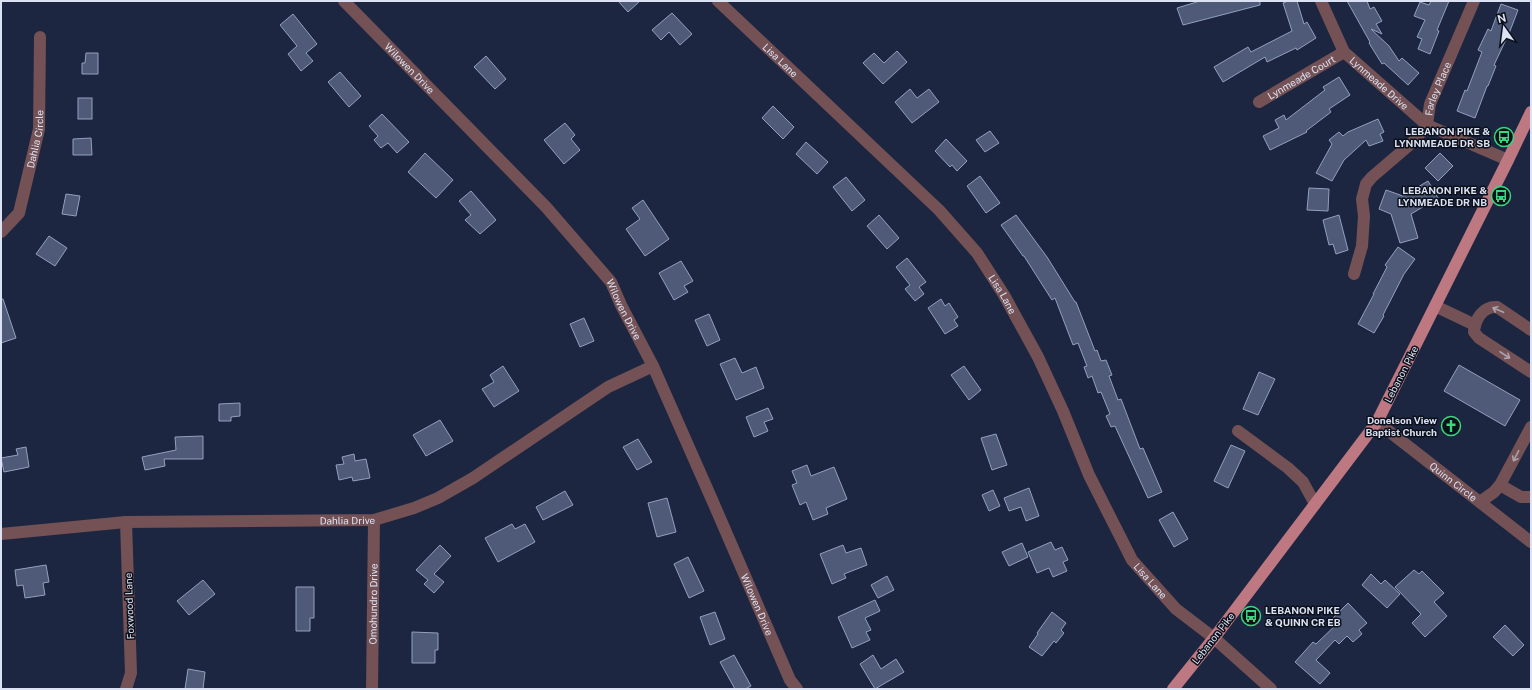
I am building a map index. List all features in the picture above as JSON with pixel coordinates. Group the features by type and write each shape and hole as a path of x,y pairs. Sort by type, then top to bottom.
{"main road":[{"name":"Lebanon Pike","path":"1173,689 1214,638 1377,422 1531,112"}],"street":[{"name":"Wilowen Drive","path":"344,1 546,207 611,282 621,305 653,366 714,502 790,680 796,689"},
{"name":"Lisa Lane","path":"718,1 939,210 977,253 1004,296 1038,357 1064,411 1089,475 1132,560 1176,609 1214,638"},
{"name":"Lynmeade Drive","path":"1321,1 1344,52 1427,125 1508,160"},
{"name":"Farley Place","path":"1354,274 1362,246 1364,216 1362,199 1366,184 1372,177 1414,141 1427,125 1430,104 1474,1"},
{"name":"Dahlia Circle","path":"1,232 20,213 39,129 40,36"},
{"name":"Lynmeade Court","path":"1259,102 1344,52"},
{"path":"1435,306 1475,325"},
{"path":"1531,330 1497,307 1491,307 1484,310 1475,325 1474,332 1479,338 1531,372"},
{"name":"Dahlia Drive","path":"1,534 126,522 374,520 414,508 452,490 473,478 608,387 653,366"},
{"name":"Quinn Circle","path":"1377,422 1531,542"},
{"path":"1480,502 1494,492 1500,485 1531,427"},
{"path":"1238,431 1288,468 1303,482 1315,504"},
{"path":"1500,485 1521,497 1531,497"},
{"name":"Omohundro Drive","path":"372,689 374,520"},
{"name":"Foxwood Lane","path":"126,522 131,673 126,689"},
{"path":"1214,638 1271,689"}],"building":[{"path":"618,1 640,1 628,12"},
{"path":"1200,1 1260,1 1260,5 1183,25 1177,8"},
{"path":"1288,1 1297,1 1304,24 1307,22 1316,38 1297,50 1296,48 1267,62 1265,57 1223,82 1214,67 1248,47 1251,52 1292,31 1283,3"},
{"path":"1347,1 1367,1 1370,9 1374,7 1382,21 1376,24 1382,34 1371,29 1389,46 1399,61 1402,58 1419,73 1408,85 1384,63 1382,64"},
{"path":"1431,1 1449,1 1437,30 1439,31 1430,54 1418,49 1422,39 1417,37 1425,20 1414,16 1420,2 1429,5"},
{"path":"1501,4 1518,10 1494,65 1496,66 1475,118 1457,111 1465,90 1467,91 1482,52 1478,50 1488,29 1491,31"},
{"path":"672,13 692,34 680,45 669,32 661,40 652,30"},
{"path":"293,14 317,44 306,53 313,61 301,71 288,54 297,46 280,25"},
{"path":"897,51 907,62 883,84 863,63 874,53 884,63"},
{"path":"86,53 98,53 98,74 82,74 82,63 85,63"},
{"path":"486,56 506,79 495,89 474,67"},
{"path":"340,72 361,96 349,107 328,82"},
{"path":"1339,77 1350,95 1329,109 1331,112 1306,131 1307,132 1270,150 1263,136 1279,128 1275,120 1284,115 1286,120 1325,90 1323,87"},
{"path":"910,89 917,98 929,89 939,102 912,123 895,102"},
{"path":"78,98 92,98 92,119 78,119"},
{"path":"773,106 794,127 783,139 762,118"},
{"path":"382,114 409,142 397,153 388,143 381,148 374,140 378,136 369,126"},
{"path":"1378,119 1384,132 1380,134 1383,141 1369,146 1366,140 1344,160 1332,181 1316,173 1332,144 1329,140 1339,132 1343,136 1348,132"},
{"path":"565,123 575,135 571,139 580,150 564,164 544,140"},
{"path":"990,131 999,143 985,152 976,140"},
{"path":"91,138 92,155 73,155 73,139"},
{"path":"946,139 967,161 957,171 952,165 950,167 935,151"},
{"path":"806,142 828,162 817,174 796,154"},
{"path":"425,153 453,180 436,198 408,172"},
{"path":"1440,153 1453,166 1438,181 1425,168"},
{"path":"980,176 1000,203 986,213 967,186"},
{"path":"846,177 865,200 852,211 833,187"},
{"path":"1428,181 1438,198 1411,214 1418,238 1400,243 1391,214 1379,209 1386,190 1403,196"},
{"path":"1309,188 1329,189 1328,211 1307,210"},
{"path":"471,191 496,220 480,234 465,220 471,215 459,201"},
{"path":"66,194 80,196 76,216 62,214"},
{"path":"643,200 669,239 645,256 626,229 640,219 632,208"},
{"path":"879,215 899,238 887,249 867,226"},
{"path":"1016,215 1047,257 1076,302 1095,351 1097,350 1101,361 1106,360 1112,375 1109,376 1118,400 1121,399 1140,449 1143,448 1162,492 1148,498 1115,426 1111,427 1106,416 1110,414 1101,392 1098,393 1092,376 1088,378 1084,367 1087,366 1078,343 1073,345 1055,298 1052,300 1024,256 1001,225"},
{"path":"1339,215 1348,250 1336,254 1333,244 1329,245 1323,220"},
{"path":"49,236 67,248 55,266 36,254"},
{"path":"1398,247 1415,259 1404,274 1383,315 1384,316 1374,333 1358,324 1387,267 1385,265"},
{"path":"907,258 926,282 919,287 924,294 915,301 905,289 910,285 896,267"},
{"path":"681,261 693,281 684,286 688,292 674,300 659,273"},
{"path":"1,299 3,299 16,338 1,343"},
{"path":"941,299 945,306 949,303 958,317 954,320 958,326 945,334 928,308"},
{"path":"709,314 720,340 707,346 695,320"},
{"path":"584,318 594,341 580,347 570,324"},
{"path":"735,358 742,373 756,367 764,388 736,400 720,364"},
{"path":"1459,365 1520,400 1505,426 1444,391"},
{"path":"503,366 519,391 494,407 482,389 494,382 490,375"},
{"path":"964,366 981,390 969,400 951,375"},
{"path":"1259,372 1275,379 1258,415 1243,409"},
{"path":"240,403 240,416 231,417 231,421 219,421 219,404"},
{"path":"768,408 773,419 764,422 768,431 754,437 746,417"},
{"path":"440,420 453,441 426,456 413,435"},
{"path":"996,434 1007,465 992,470 981,438"},
{"path":"203,436 203,459 164,459 165,466 145,470 142,457 176,450 175,437"},
{"path":"638,439 652,462 637,470 623,447"},
{"path":"1231,445 1245,451 1228,488 1214,481"},
{"path":"26,447 29,467 4,472 1,458 18,455 16,449"},
{"path":"354,454 355,461 366,459 370,478 353,481 352,477 339,480 336,465 344,464 342,457"},
{"path":"807,465 811,476 834,467 847,499 826,508 828,514 813,520 806,502 800,505 792,485 797,483 792,471"},
{"path":"1029,488 1039,516 1026,521 1021,507 1009,511 1004,498"},
{"path":"993,490 1000,506 989,511 982,495"},
{"path":"565,491 573,505 543,520 536,507"},
{"path":"667,498 676,532 657,537 648,503"},
{"path":"1173,512 1188,539 1174,547 1159,520"},
{"path":"512,524 515,529 525,524 535,542 498,562 485,538"},
{"path":"1051,542 1055,550 1062,547 1068,560 1063,562 1067,571 1053,577 1049,568 1037,573 1028,552"},
{"path":"1022,543 1028,557 1009,566 1002,552"},
{"path":"440,545 451,556 434,574 444,582 434,593 424,584 428,580 416,570"},
{"path":"843,545 846,553 861,548 867,565 844,574 846,578 832,584 820,554"},
{"path":"688,557 704,591 689,598 674,564"},
{"path":"46,565 49,582 43,583 45,595 25,598 23,585 17,586 15,570"},
{"path":"1414,570 1419,574 1422,571 1444,593 1434,602 1447,616 1425,637 1412,623 1421,614 1395,587"},
{"path":"1371,574 1381,584 1385,580 1400,594 1387,608 1362,585"},
{"path":"887,576 894,590 878,598 871,585"},
{"path":"203,580 215,594 189,615 177,601"},
{"path":"296,587 314,587 314,618 310,618 310,631 296,631"},
{"path":"875,600 880,611 865,618 871,630 866,632 870,640 852,648 838,617"},
{"path":"1348,603 1367,623 1359,630 1362,634 1353,642 1347,636 1339,644 1335,640 1316,660 1330,673 1320,684 1295,662 1313,642 1316,644 1338,623 1333,618"},
{"path":"715,612 725,639 710,645 700,617"},
{"path":"1052,612 1066,623 1061,630 1064,633 1056,643 1054,641 1042,656 1029,647"},
{"path":"1505,625 1524,645 1513,656 1493,637"},
{"path":"412,632 438,633 438,650 435,650 435,663 412,663"},
{"path":"734,655 751,686 745,689 735,689 720,662"},
{"path":"873,655 881,669 896,659 904,672 875,689 860,664"},
{"path":"188,669 205,672 203,689 185,689"}],"place":[{"name":"LEBANON PIKE & LYNNMEADE DR SB","path":"1504,137"},
{"name":"LEBANON PIKE & LYNMEADE DR NB","path":"1501,196"},
{"name":"Donelson View Baptist Church","path":"1451,426"},
{"name":"LEBANON PIKE & QUINN CR EB","path":"1251,616"}]}
